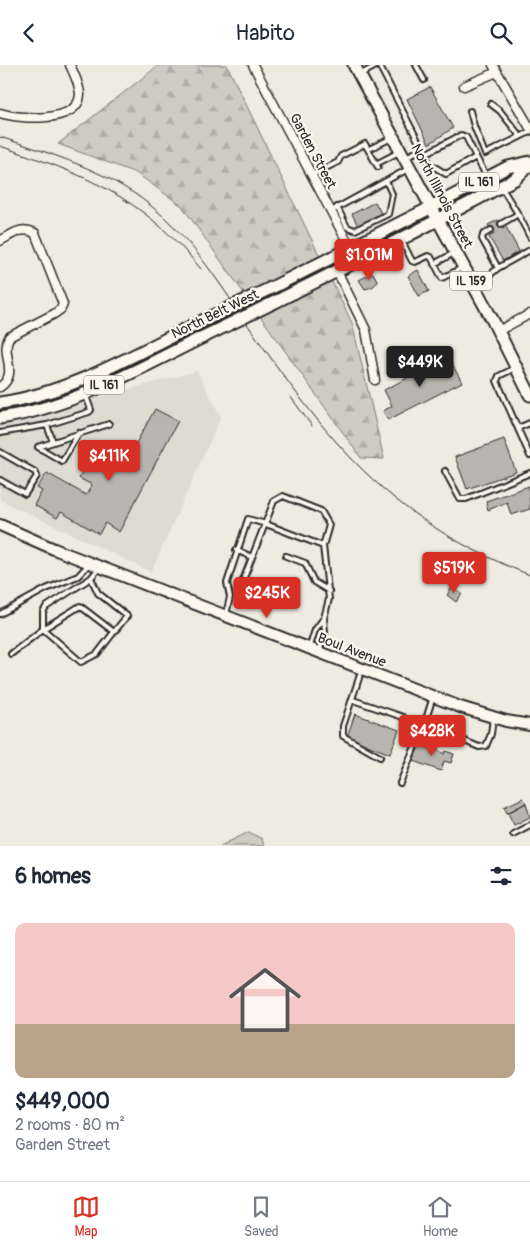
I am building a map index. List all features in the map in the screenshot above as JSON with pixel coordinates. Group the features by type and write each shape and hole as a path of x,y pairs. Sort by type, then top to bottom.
{"main road":[{"name":"North Illinois Street","path":"357,70 430,209 498,331 530,395"},
{"name":"IL 161","path":"430,209 508,167 530,163"},
{"name":"IL 161","path":"437,221 515,179 530,163"},
{"name":"North Belt West","path":"0,403 29,397 78,381 430,209"},
{"name":"North Belt West","path":"0,418 51,406 86,394 437,221"}],"street":[{"path":"0,113 21,118 58,115 76,105 80,93 70,65"},
{"name":"Garden Street","path":"253,65 312,175 334,209 351,249"},
{"path":"464,86 495,69 530,130"},
{"path":"0,241 15,231 22,230 36,233 63,303 54,314 9,337 5,341 2,353 8,369 7,377 0,387"},
{"path":"338,271 366,329 375,380"},
{"path":"498,331 530,315"},
{"name":"Boul Avenue","path":"0,525 94,565 433,696 492,718 530,725"}],"lane":[{"path":"357,70 378,65 430,164 446,173 476,157"},
{"path":"416,65 424,79"},
{"path":"492,104 520,136"},
{"path":"470,111 485,153 530,130"},
{"path":"312,175 338,162 341,156 365,144 377,166 402,155 424,151 461,135 466,137 488,178"},
{"path":"369,149 393,137"},
{"path":"386,181 392,194 388,214 355,230 347,227 334,209 386,181 409,169"},
{"path":"501,186 530,237"},
{"path":"500,224 518,214"},
{"path":"491,230 483,235 482,239 498,268"},
{"path":"401,239 412,261 416,262 428,256 442,278 463,267"},
{"path":"474,288 498,268 530,250"},
{"path":"434,263 455,252"},
{"path":"517,367 499,376 497,381 530,456"},
{"path":"0,433 47,425 91,411 86,394"},
{"path":"518,428 530,423"},
{"path":"79,433 62,461 38,447 79,433 109,424"},
{"path":"47,425 53,442"},
{"path":"0,452 36,472 37,476 25,494 0,480"},
{"path":"445,471 460,499 466,499 530,473"},
{"path":"242,583 274,501 283,496 322,511 329,525 323,546 328,591 324,618 325,633 314,650"},
{"path":"226,617 230,597 227,583 236,550 248,519 266,523 323,546"},
{"path":"236,550 252,557"},
{"path":"286,556 305,563 314,582 328,591"},
{"path":"91,578 46,607 43,612 43,629 81,662 97,654 127,616 98,593 91,578 94,565"},
{"path":"0,614 46,589 78,576 94,565"},
{"path":"11,654 43,629 80,606 86,608 114,632"},
{"path":"314,650 315,630 324,618"},
{"path":"362,669 353,700 342,726 343,736 380,757"},
{"path":"400,783 425,722 433,696"},
{"path":"353,700 403,717"},
{"path":"425,722 435,729 479,747 486,746 491,734 492,718"},
{"path":"513,834 530,825"}],"shaded area":[{"path":"197,371 221,417 151,572 0,500 0,424"}],"green space":[{"path":"159,65 227,65 352,323 384,459 361,458 182,206 136,173 58,144"},
{"path":"249,832 262,839 264,846 220,846"}],"building":[{"path":"430,87 453,128 429,144 407,99"},
{"path":"375,202 381,213 358,226 352,214"},
{"path":"498,220 503,229 506,227 519,251 503,261 489,237 494,234 488,225"},
{"path":"418,270 429,291 419,296 408,276"},
{"path":"373,273 378,282 372,287 365,289 359,280"},
{"path":"438,359 442,369 452,364 462,382 388,420 383,411 392,406 384,390 425,369 423,366"},
{"path":"155,409 178,421 119,532 105,523 99,534 61,512 57,518 34,505 42,491 37,488 47,473 86,495 92,485 79,478 92,454 119,469 120,466 123,467"},
{"path":"504,439 516,472 467,489 455,457"},
{"path":"529,486 530,509 511,515 507,502 488,510 486,501"},
{"path":"452,587 462,594 456,602 447,595"},
{"path":"355,714 399,730 390,754 347,737"},
{"path":"419,745 429,748 430,745 444,754 445,751 454,754 451,763 444,761 441,771 413,761"},
{"path":"523,798 526,803 507,813 504,807"},
{"path":"526,803 530,817 514,825 508,813"}],"tram line":[{"path":"0,137 78,164 115,182 150,205 194,249 312,413 371,478 404,506 441,532 483,554 530,575"},
{"path":"0,146 86,178 110,191 156,223 179,244 201,269"},
{"path":"290,396 312,426"}]}
